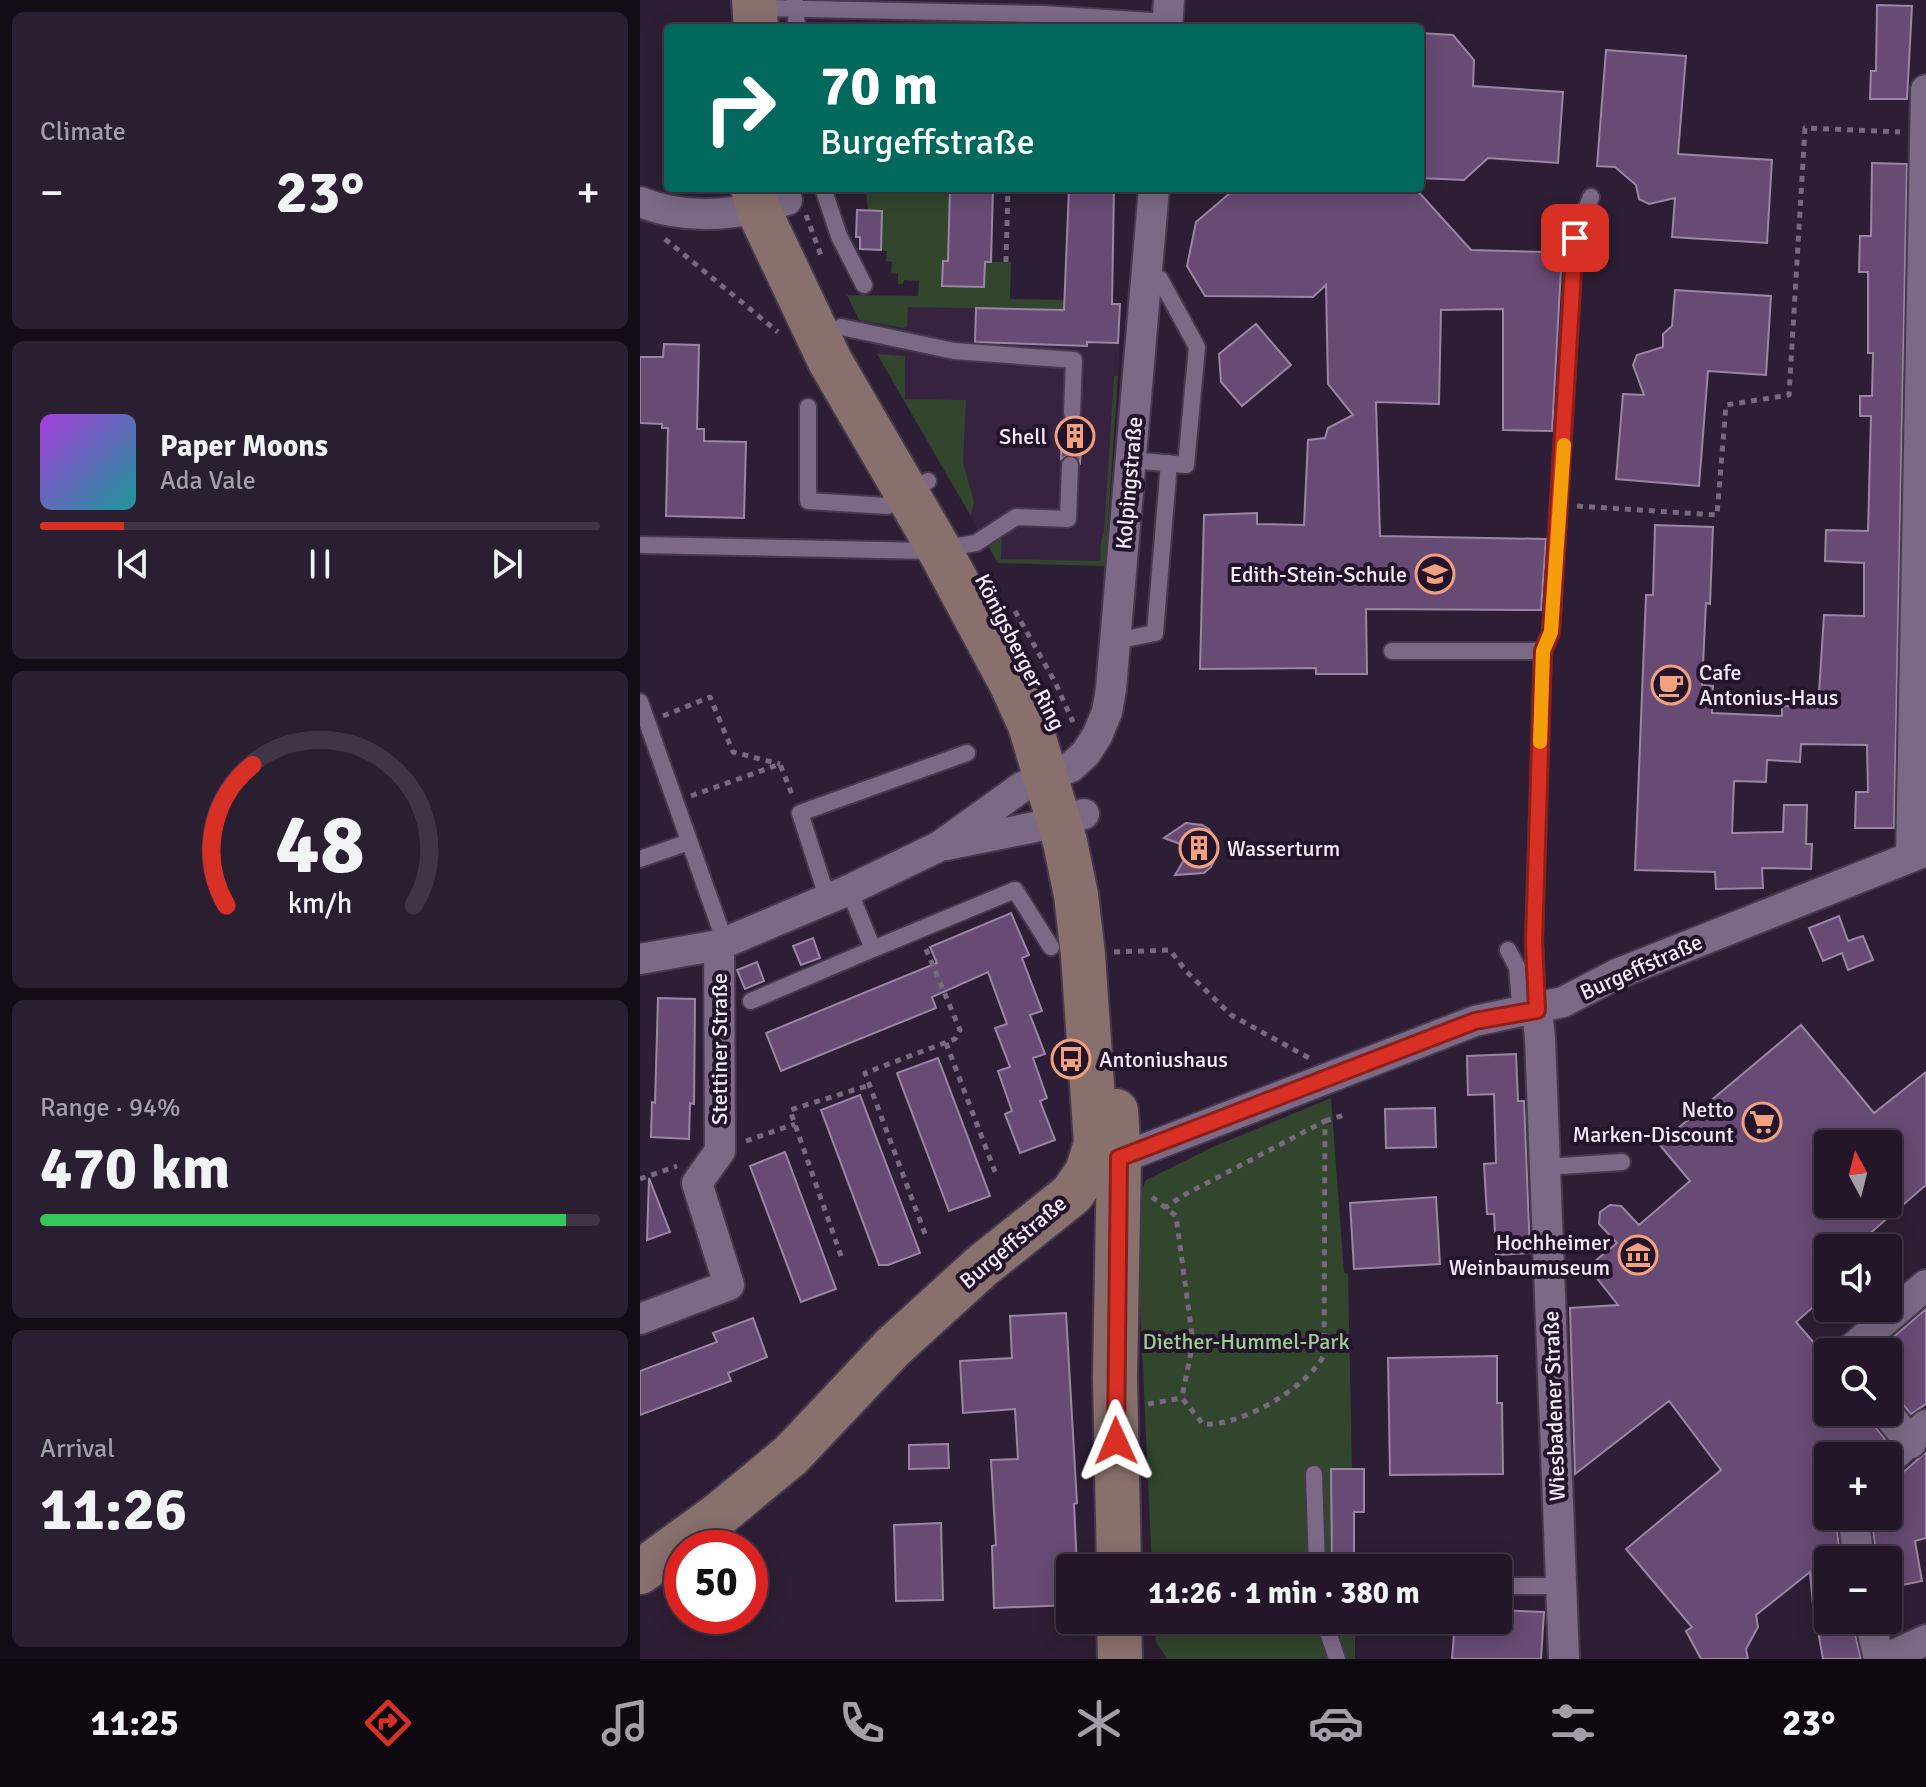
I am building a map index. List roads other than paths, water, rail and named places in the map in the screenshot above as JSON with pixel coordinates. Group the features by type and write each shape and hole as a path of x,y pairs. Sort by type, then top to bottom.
{"main road":[{"name":"Königsberger Ring","path":"780,194 918,488 1046,694 1058,772 1106,953 1108,1150"},
{"name":"Königsberger Ring","path":"780,194 830,361 918,488"},
{"name":"Königsberger Ring","path":"1071,818 1076,895 1108,1150"},
{"name":"Burgeffstraße","path":"640,1572 721,1513 791,1455 893,1347 982,1266 1072,1194 1108,1150"},
{"path":"1108,1150 1116,1269 1119,1554"},
{"path":"1038,1222 1071,1218 1090,1223 1106,1237 1116,1269"},
{"path":"1119,1634 1120,1659"}],"street":[{"path":"1918,854 1926,90"},
{"path":"640,190 664,188"},
{"name":"Kolpingstraße","path":"1058,772 1086,753 1107,712 1154,192"},
{"path":"640,202 652,207 703,214 780,194"},
{"name":"Stettiner Straße","path":"640,959 722,944 838,895 940,846 1022,787 1058,772"},
{"name":"Stettiner Straße","path":"940,846 1071,818"},
{"name":"Burgeffstraße","path":"1108,1150 1342,1074 1475,1021 1563,1002 1617,974 1918,854"},
{"name":"Stettiner Straße","path":"640,1319 729,1285 697,1183 720,1151 722,944"},
{"name":"Wiesbadener Straße","path":"1529,1011 1545,1167 1564,1659"},
{"path":"1864,1338 1926,1285"},
{"path":"1896,1426 1908,1443"},
{"path":"1874,1634 1882,1659 1926,1640"}],"lane":[{"path":"758,10 1168,17"},
{"path":"758,10 788,24"},
{"path":"780,194 839,236 864,285"},
{"path":"1529,1011 1543,651 1551,632 1575,238 1591,197"},
{"path":"1131,460 1186,465 1197,347 1160,279 1147,271"},
{"path":"841,327 954,351 1074,360 1072,413"},
{"path":"808,407 808,501 887,506 918,488"},
{"path":"1115,641 1155,633 1169,463"},
{"path":"640,545 913,551 976,543 1016,517 1068,519 1070,465"},
{"path":"1392,651 1543,651"},
{"path":"640,702 722,944"},
{"path":"873,949 838,895 800,813 967,753"},
{"path":"640,859 689,842"},
{"path":"751,1001 1015,890 1051,947"},
{"path":"1508,950 1517,967 1529,1011"},
{"path":"1545,1167 1622,1162"},
{"path":"1314,1474 1317,1554"},
{"path":"1512,1586 1561,1586"},
{"path":"1329,1634 1337,1659"}],"place":[{"name":"Shell","path":"1075,436"},
{"name":"Edith-Stein-Schule","path":"1435,574"},
{"name":"Cafe Antonius-Haus","path":"1671,685"},
{"name":"Wasserturm","path":"1199,848"},
{"name":"Antoniushaus","path":"1071,1059"},
{"name":"Netto Marken-Discount","path":"1762,1122"},
{"name":"Hochheimer Weinbaumuseum","path":"1638,1255"}],"park label":[{"name":"Diether-Hummel-Park","path":"1246,1341"}]}
